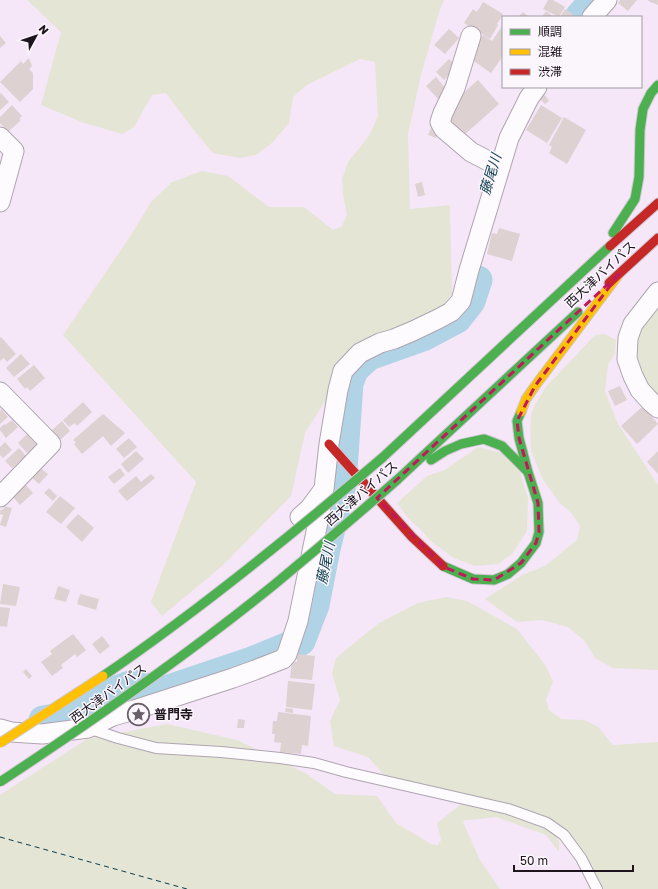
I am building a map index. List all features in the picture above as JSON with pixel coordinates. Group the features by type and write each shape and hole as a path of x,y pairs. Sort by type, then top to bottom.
{"highway":[{"path":"594,260 635,199 640,177 640,130 643,109 651,93 658,85"},
{"name":"西大津バイパス","path":"0,743 99,678 215,595 271,552 382,458 594,260 658,203"},
{"name":"西大津バイパス","path":"0,782 118,703 232,617 343,527 397,480 658,238"},
{"path":"331,447 412,537 444,567 473,579 494,580 508,574 521,563 536,543 539,532 538,503 519,438 517,421 526,399 619,274"},
{"path":"397,480 444,451 461,444 484,440 502,446 528,472"}],"street":[{"path":"593,16 607,0"},
{"path":"471,36 455,88 440,122 444,129 472,152 495,164"},
{"path":"8,731 42,734 88,728 113,716 254,670 283,659 290,645 298,621 324,489 338,390 343,371 360,353 438,319 451,312 461,301 495,164 529,98 536,88"},
{"path":"0,137 14,151 0,202"},
{"path":"658,292 633,324 628,338 627,359 640,390 658,408"},
{"path":"0,392 51,444 0,498"},
{"path":"8,731 187,613 310,508 324,489"}],"lane":[{"path":"88,728 156,748 221,752 314,763 346,772 508,809 547,822 564,835 581,858 597,889"}],"highlighted area":[{"path":"619,274 535,386 517,421 519,438 538,503 539,532 536,543 521,563 494,580 473,579 444,567 377,498"}],"green space":[{"path":"27,0 444,0 421,75 408,134 410,209 450,205 452,294 441,308 384,336 328,397 305,433 291,496 222,566 162,616 151,602 196,482 63,335 131,235 151,202 172,182 202,171 228,176 269,207 304,207 333,230 342,226 347,215 343,195 342,179 348,162 369,136 378,116 375,62 360,59 307,85 293,97 289,123 273,142 256,155 240,158 213,153 166,93 152,95 134,127 123,134 84,123 41,105 61,32"},
{"path":"658,305 658,401 641,380 636,358 636,336 643,322"},
{"path":"605,334 616,340 615,353 608,365 605,391 618,424 658,485 658,670 613,668 595,658 584,640 568,627 542,620 517,622 485,599 524,574 545,566 577,540 580,526 572,514 560,503 543,480 531,451 531,414 545,388 595,335"},
{"path":"478,447 502,453 520,472 528,498 527,531 513,553 498,564 475,566 454,558 433,543 409,519 397,503 427,476 445,470"},
{"path":"446,597 467,601 517,629 546,666 553,682 546,700 549,710 561,719 585,720 598,727 613,745 658,742 658,889 589,889 578,859 553,824 528,811 384,775 368,757 334,746 330,721 340,700 332,674 336,658 379,623 418,603"},
{"path":"167,724 237,740 307,774 335,794 377,796 396,823 431,844 438,845 441,840 437,823 464,802 526,819 551,830 559,841 559,852 546,835 496,817 465,820 463,822 480,860 500,889 0,889 0,795 87,739"}],"building":[{"path":"548,0 553,0 565,7 560,16 543,9"},
{"path":"620,0 637,0 628,11 618,3"},
{"path":"658,0 658,5 648,1"},
{"path":"483,2 503,14 490,39 464,23 473,9 477,12"},
{"path":"565,9 573,14 572,16 561,16"},
{"path":"546,11 553,16 543,16"},
{"path":"523,12 528,16 519,16"},
{"path":"502,26 502,57 491,73 468,57 483,35 492,41"},
{"path":"449,29 459,38 445,54 434,45"},
{"path":"0,36 6,43 0,48"},
{"path":"29,58 32,66 29,69 33,73 33,89 20,102 0,82 21,61 23,64"},
{"path":"449,59 455,65 454,70 444,80 436,72"},
{"path":"436,77 447,90 438,99 426,86"},
{"path":"478,80 499,104 464,135 446,116 452,103"},
{"path":"1,93 9,102 0,110 0,94"},
{"path":"545,95 549,101 545,104 540,99"},
{"path":"12,105 22,116 19,119 21,120 8,132 0,123 0,117"},
{"path":"541,105 562,118 547,143 526,130"},
{"path":"564,117 586,130 567,164 549,153 552,147 549,145"},
{"path":"431,128 439,130 436,138 428,135"},
{"path":"422,182 425,195 418,197 415,184"},
{"path":"499,228 520,234 512,261 487,254 492,233 497,234"},
{"path":"1,337 16,354 7,362 4,358 0,361"},
{"path":"21,354 30,364 14,377 6,368"},
{"path":"34,365 45,378 30,391 27,387 25,389 17,379"},
{"path":"620,386 627,400 615,406 608,391"},
{"path":"83,402 92,412 77,426 75,423 69,427 63,420"},
{"path":"643,406 658,424 637,444 621,426"},
{"path":"1,409 8,417 0,424 0,411"},
{"path":"103,414 125,433 111,446 103,436 82,454 74,444 76,442 73,440"},
{"path":"12,420 18,427 6,438 0,428"},
{"path":"62,421 70,431 60,440 51,431"},
{"path":"27,434 37,445 27,453 18,443"},
{"path":"129,438 137,447 124,458 116,449"},
{"path":"5,442 12,450 3,458 0,455 0,447"},
{"path":"19,448 26,456 12,468 5,461"},
{"path":"136,451 144,459 128,473 121,464"},
{"path":"658,451 658,474 647,462"},
{"path":"40,468 48,474 39,484 32,478"},
{"path":"120,468 125,475 114,484 108,477"},
{"path":"151,474 155,478 127,501 118,491 136,476 141,482"},
{"path":"26,485 33,493 20,505 13,497"},
{"path":"49,488 57,496 53,501 44,493"},
{"path":"60,496 75,508 61,524 46,512"},
{"path":"4,506 12,508 6,527 0,525 3,515 0,514 0,512 1,509 3,510"},
{"path":"78,514 94,528 82,542 66,527"},
{"path":"3,584 20,587 16,606 0,604"},
{"path":"58,586 70,590 66,602 54,599"},
{"path":"80,594 99,599 96,610 77,604"},
{"path":"0,607 10,608 7,627 0,626"},
{"path":"73,634 86,650 77,657 75,654 61,665 63,668 52,676 41,662 52,654 50,651"},
{"path":"102,636 110,646 100,654 92,644"},
{"path":"297,654 315,656 312,680 290,678 292,661 297,662"},
{"path":"26,669 32,676 29,679 23,672"},
{"path":"288,681 315,684 312,710 286,707"},
{"path":"286,708 293,709 293,713 285,712"},
{"path":"278,712 311,716 308,746 302,745 301,754 280,752 281,743 274,742 275,734 272,734 273,721 277,721"},
{"path":"238,719 245,720 244,728 237,728"}],"waterway":[{"name":"藤尾川","path":"580,16 594,0"},
{"name":"藤尾川","path":"43,720 72,715 108,693 133,684 163,691 252,661 301,641 315,605 326,549 342,484 349,383 354,370 369,356 425,336 457,319 471,301 478,280"}],"ferry route":[{"path":"0,837 187,889"}],"traffic: fast":[{"path":"613,233 635,199 639,177 640,130 643,109 651,93 658,85"},
{"path":"382,458 610,246"},
{"path":"397,480 578,312"},
{"path":"443,566 473,579 494,580 508,574 521,563 536,543 539,532 538,503 519,438 517,421 521,412"},
{"path":"431,460 445,451 461,444 484,439 502,446 527,471"},
{"path":"103,676 246,571 382,458"},
{"path":"0,782 174,662 275,584 397,480"}],"traffic: slow":[{"path":"521,412 526,399 535,386 619,274"},
{"path":"0,743 103,676"}],"traffic: jam":[{"path":"610,246 658,203"},
{"path":"609,283 658,238"},
{"path":"329,444 412,537 443,566"}],"place":[{"name":"普門寺","path":"139,714"}]}
